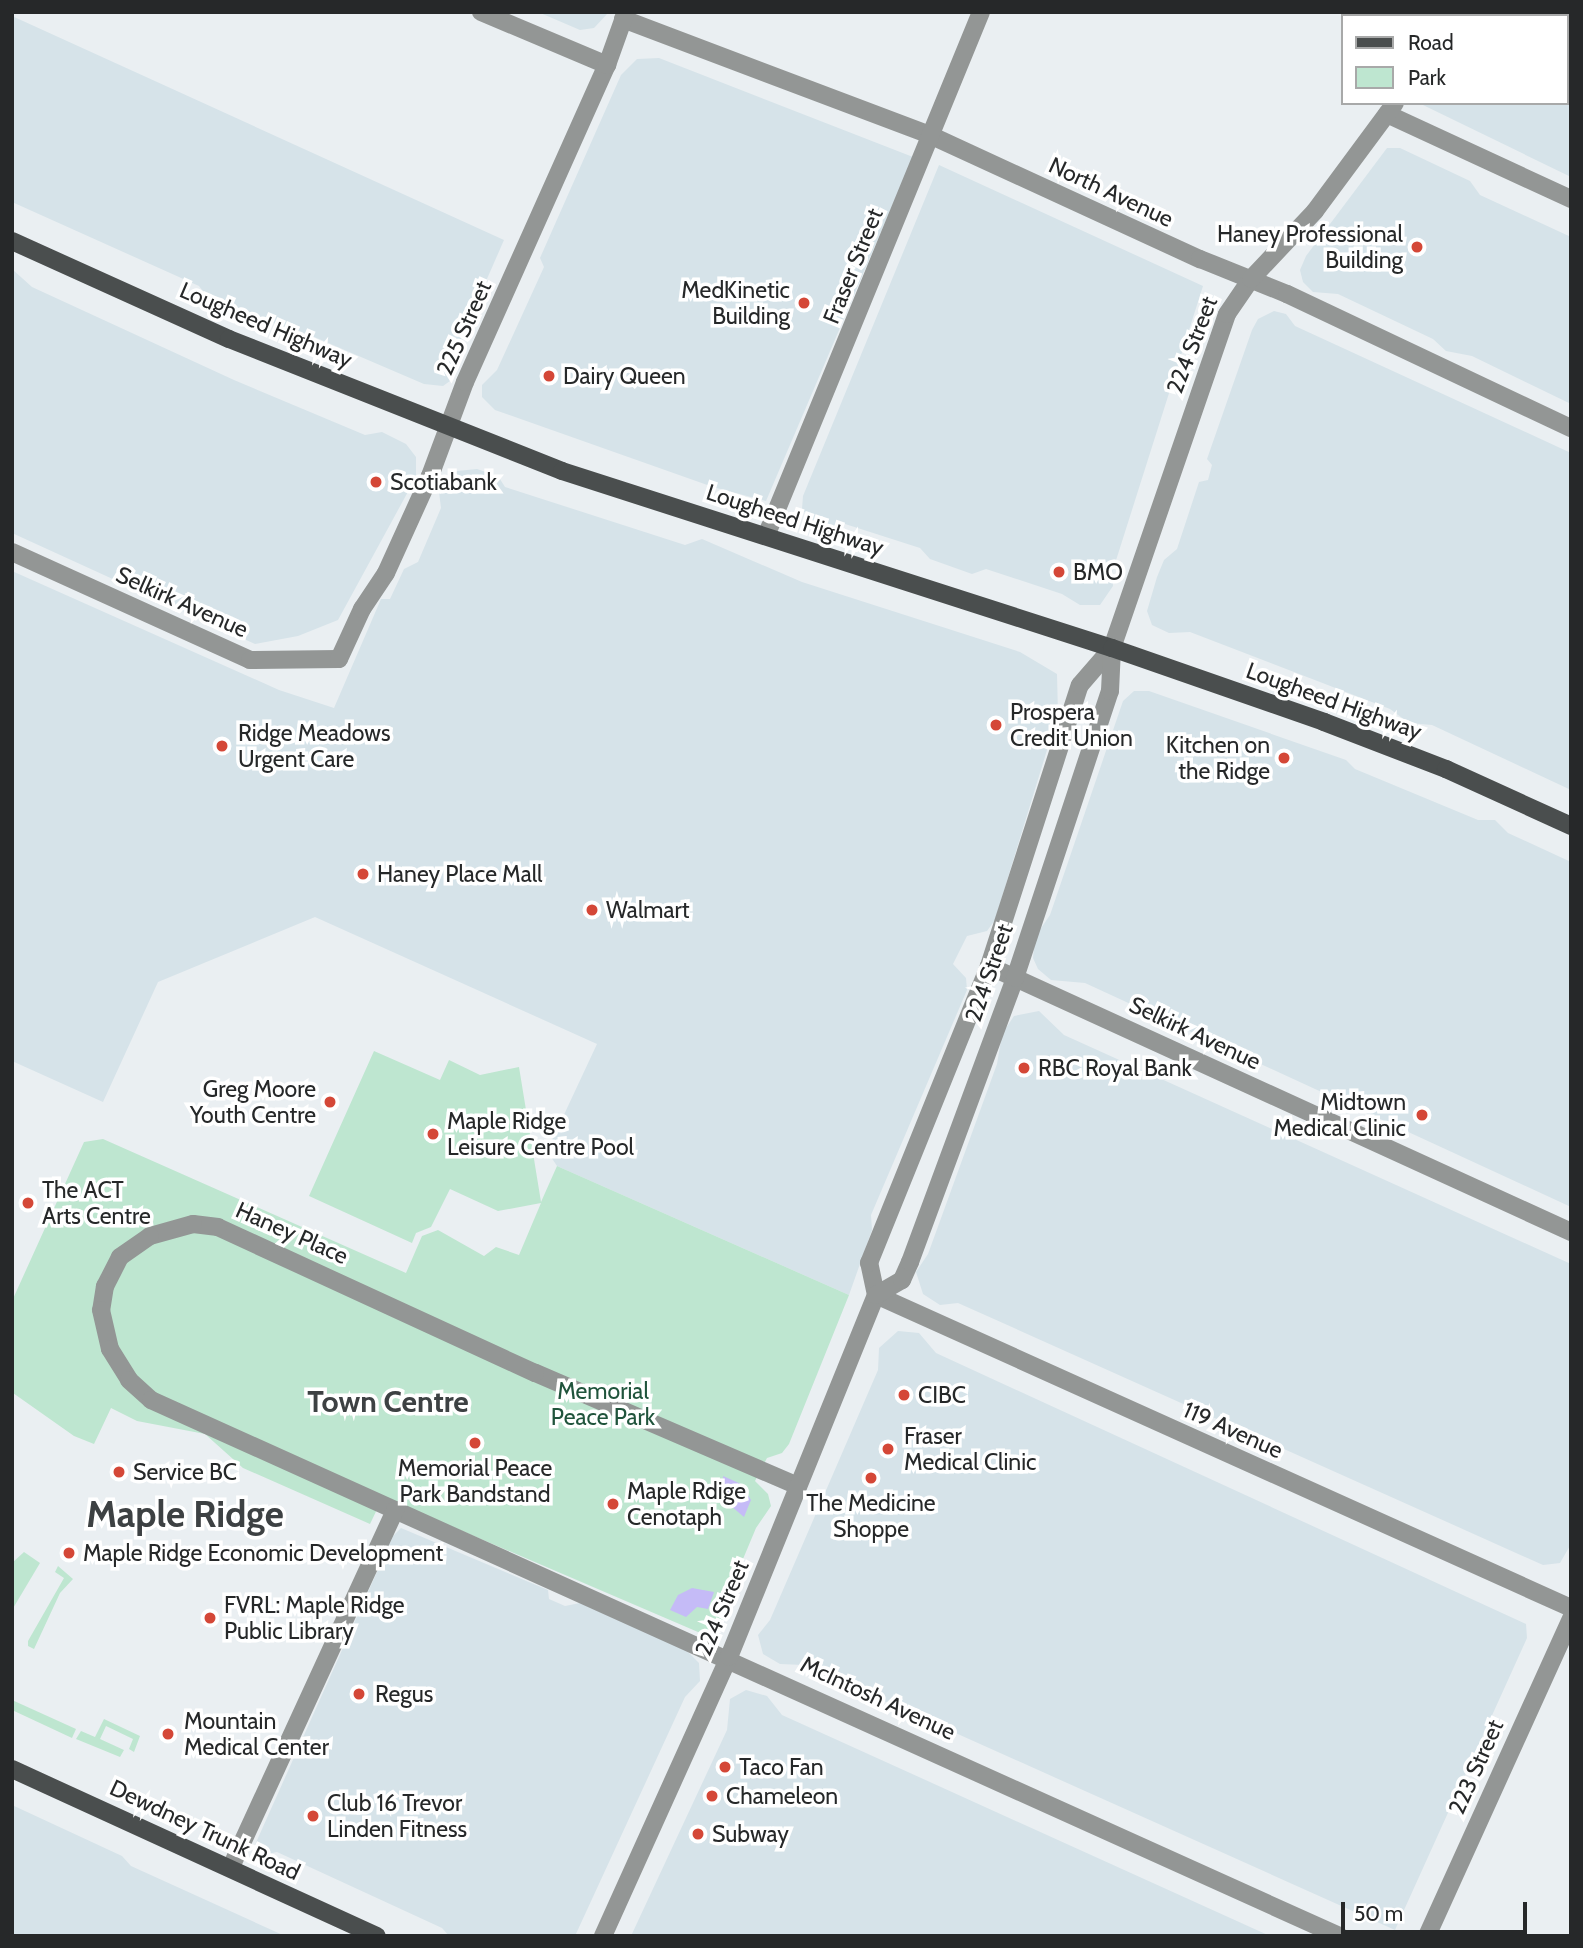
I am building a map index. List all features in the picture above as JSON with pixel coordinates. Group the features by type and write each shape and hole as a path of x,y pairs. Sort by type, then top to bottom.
{"main road":[{"name":"Lougheed Highway","path":"12,241 229,339 562,471 1112,648 1385,744 1571,826"},
{"name":"Dewdney Trunk Road","path":"12,1769 377,1936"}],"street":[{"path":"481,12 607,65"},
{"name":"Fraser Street","path":"766,536 981,12"},
{"name":"225 Street","path":"339,659 367,600 386,573 522,248 607,65 624,16"},
{"name":"North Avenue","path":"624,16 932,136 1251,279 1571,428"},
{"path":"1391,109 1571,199"},
{"name":"224 Street","path":"876,1295 903,1279 1014,978 1110,691 1112,648 1227,314 1251,279 1315,211 1391,109"},
{"name":"Selkirk Avenue","path":"12,552 250,660 339,659"},
{"name":"224 Street","path":"603,1936 729,1657 876,1295 869,1263 989,967 1080,685 1112,648"},
{"name":"Selkirk Avenue","path":"989,967 1571,1232"},
{"name":"Haney Place","path":"395,1510 152,1399 137,1389 116,1362 102,1325 105,1286 120,1257 135,1244 166,1230 202,1224 225,1229 544,1377 799,1486"},
{"name":"119 Avenue","path":"876,1295 1571,1608"},
{"path":"231,1867 395,1510"},
{"name":"McIntosh Avenue","path":"395,1510 729,1657 1339,1936"},
{"name":"223 Street","path":"1427,1936 1571,1618"}],"shaded area":[{"path":"538,12 609,12 594,28 580,30"},
{"path":"1571,12 1571,177 1423,105 1569,105 1569,14 1484,14"},
{"path":"12,16 504,240 455,352 458,365 450,381 443,386 424,384 312,336 211,302 199,286 12,202"},
{"path":"659,58 913,157 766,501 713,487 495,410 482,397 482,385 497,370 544,267 540,258 621,75 637,59"},
{"path":"1387,148 1400,148 1470,181 1480,195 1571,237 1571,404 1472,356 1446,351 1433,339 1338,294 1313,292 1303,282 1300,270 1306,256"},
{"path":"939,165 1203,286 1112,573 1113,586 1100,605 1080,605 1062,594 986,569 972,574 930,559 920,548 842,523 830,528 814,523 802,509 803,496"},
{"path":"12,269 32,287 234,380 365,435 382,432 406,444 416,457 416,477 338,620 298,636 255,644 12,533"},
{"path":"1274,311 1286,314 1295,326 1571,453 1571,790 1432,725 1409,723 1390,709 1190,632 1169,633 1152,625 1147,611 1157,577 1164,560 1177,549 1199,482 1208,480 1212,465 1207,459 1252,330 1258,319"},
{"path":"477,469 498,476 505,487 685,545 702,539 802,582 1020,652 1057,674 1058,714 995,920 987,931 967,936 953,964 966,978 967,990 871,1215 872,1230 849,1295 557,1166 547,1151 597,1044 315,917 158,982 103,1102 12,1061 12,571 279,690 334,708 381,599 390,599 404,569 418,562 441,508 439,492 444,482 457,471"},
{"path":"1134,691 1149,691 1346,760 1355,769 1478,820 1495,820 1508,833 1571,862 1571,1207 1085,983 1051,980 1038,969 1033,958 1035,937 1050,915 1123,701"},
{"path":"1039,1011 1064,1035 1571,1264 1571,1544 1560,1563 1543,1565 958,1303 940,1305 923,1294 916,1272 928,1254 997,1064 1002,1034 1014,1016"},
{"path":"898,1331 919,1333 936,1353 1526,1624 1527,1638 1395,1930 804,1665 780,1664 763,1654 758,1635 770,1620 878,1370 879,1348"},
{"path":"723,1476 741,1484 751,1500 744,1517 725,1501"},
{"path":"401,1528 548,1590 549,1599 565,1606 580,1603 687,1651 699,1663 700,1681 685,1697 575,1936 449,1936 442,1928 277,1852 263,1855 254,1847 393,1536"},
{"path":"692,1588 714,1592 708,1609 697,1607 686,1617 670,1610 678,1595"},
{"path":"746,1690 767,1696 782,1715 1270,1936 631,1936 727,1730 730,1699"},
{"path":"12,1805 122,1856 131,1866 285,1936 12,1936"}],"green space":[{"name":"Memorial Peace Park","path":"374,1051 440,1080 449,1060 480,1075 519,1067 541,1202 557,1166 849,1295 789,1444 782,1453 767,1458 755,1481 768,1494 771,1506 756,1528 725,1602 724,1621 712,1631 698,1632 383,1497 370,1524 243,1468 205,1434 137,1421 111,1408 94,1444 74,1436 13,1393 12,1301 84,1142 103,1139 406,1273 422,1236 438,1230 484,1256 496,1247 519,1255 541,1203 498,1211 450,1189 431,1227 416,1233 412,1243 309,1196"},
{"path":"24,1552 40,1563 12,1610 12,1563"},
{"path":"58,1566 73,1579 60,1593 34,1649 28,1646 28,1641 64,1578 55,1572"},
{"path":"12,1700 76,1729 72,1738 12,1710"},
{"path":"104,1719 140,1736 134,1752 129,1749 133,1739 106,1726 100,1739 124,1750 120,1757 76,1739 81,1731 95,1737"}],"place":[{"name":"Haney Professional Building","path":"1417,247"},
{"name":"MedKinetic Building","path":"804,303"},
{"name":"Dairy Queen","path":"549,376"},
{"name":"Scotiabank","path":"376,482"},
{"name":"BMO","path":"1059,572"},
{"name":"Prospera Credit Union","path":"996,725"},
{"name":"Ridge Meadows Urgent Care","path":"222,746"},
{"name":"Kitchen on the Ridge","path":"1284,758"},
{"name":"Haney Place Mall","path":"363,874"},
{"name":"Walmart","path":"592,910"},
{"name":"RBC Royal Bank","path":"1024,1068"},
{"name":"Greg Moore Youth Centre","path":"330,1102"},
{"name":"Midtown Medical Clinic","path":"1422,1115"},
{"name":"Maple Ridge Leisure Centre Pool","path":"433,1134"},
{"name":"The ACT Arts Centre","path":"28,1203"},
{"name":"CIBC","path":"904,1395"},
{"name":"Memorial Peace Park Bandstand","path":"475,1443"},
{"name":"Fraser Medical Clinic","path":"888,1449"},
{"name":"Service BC","path":"119,1472"},
{"name":"The Medicine Shoppe","path":"871,1478"},
{"name":"Maple Rdige Cenotaph","path":"613,1504"},
{"name":"Maple Ridge Economic Development","path":"69,1553"},
{"name":"FVRL: Maple Ridge Public Library","path":"210,1618"},
{"name":"Regus","path":"359,1694"},
{"name":"Mountain Medical Center","path":"168,1734"},
{"name":"Taco Fan","path":"725,1767"},
{"name":"Chameleon","path":"712,1796"},
{"name":"Club 16 Trevor Linden Fitness","path":"313,1816"},
{"name":"Subway","path":"698,1834"}],"district":[{"name":"Town Centre","path":"388,1402"},
{"name":"Maple Ridge","path":"185,1514"}]}
